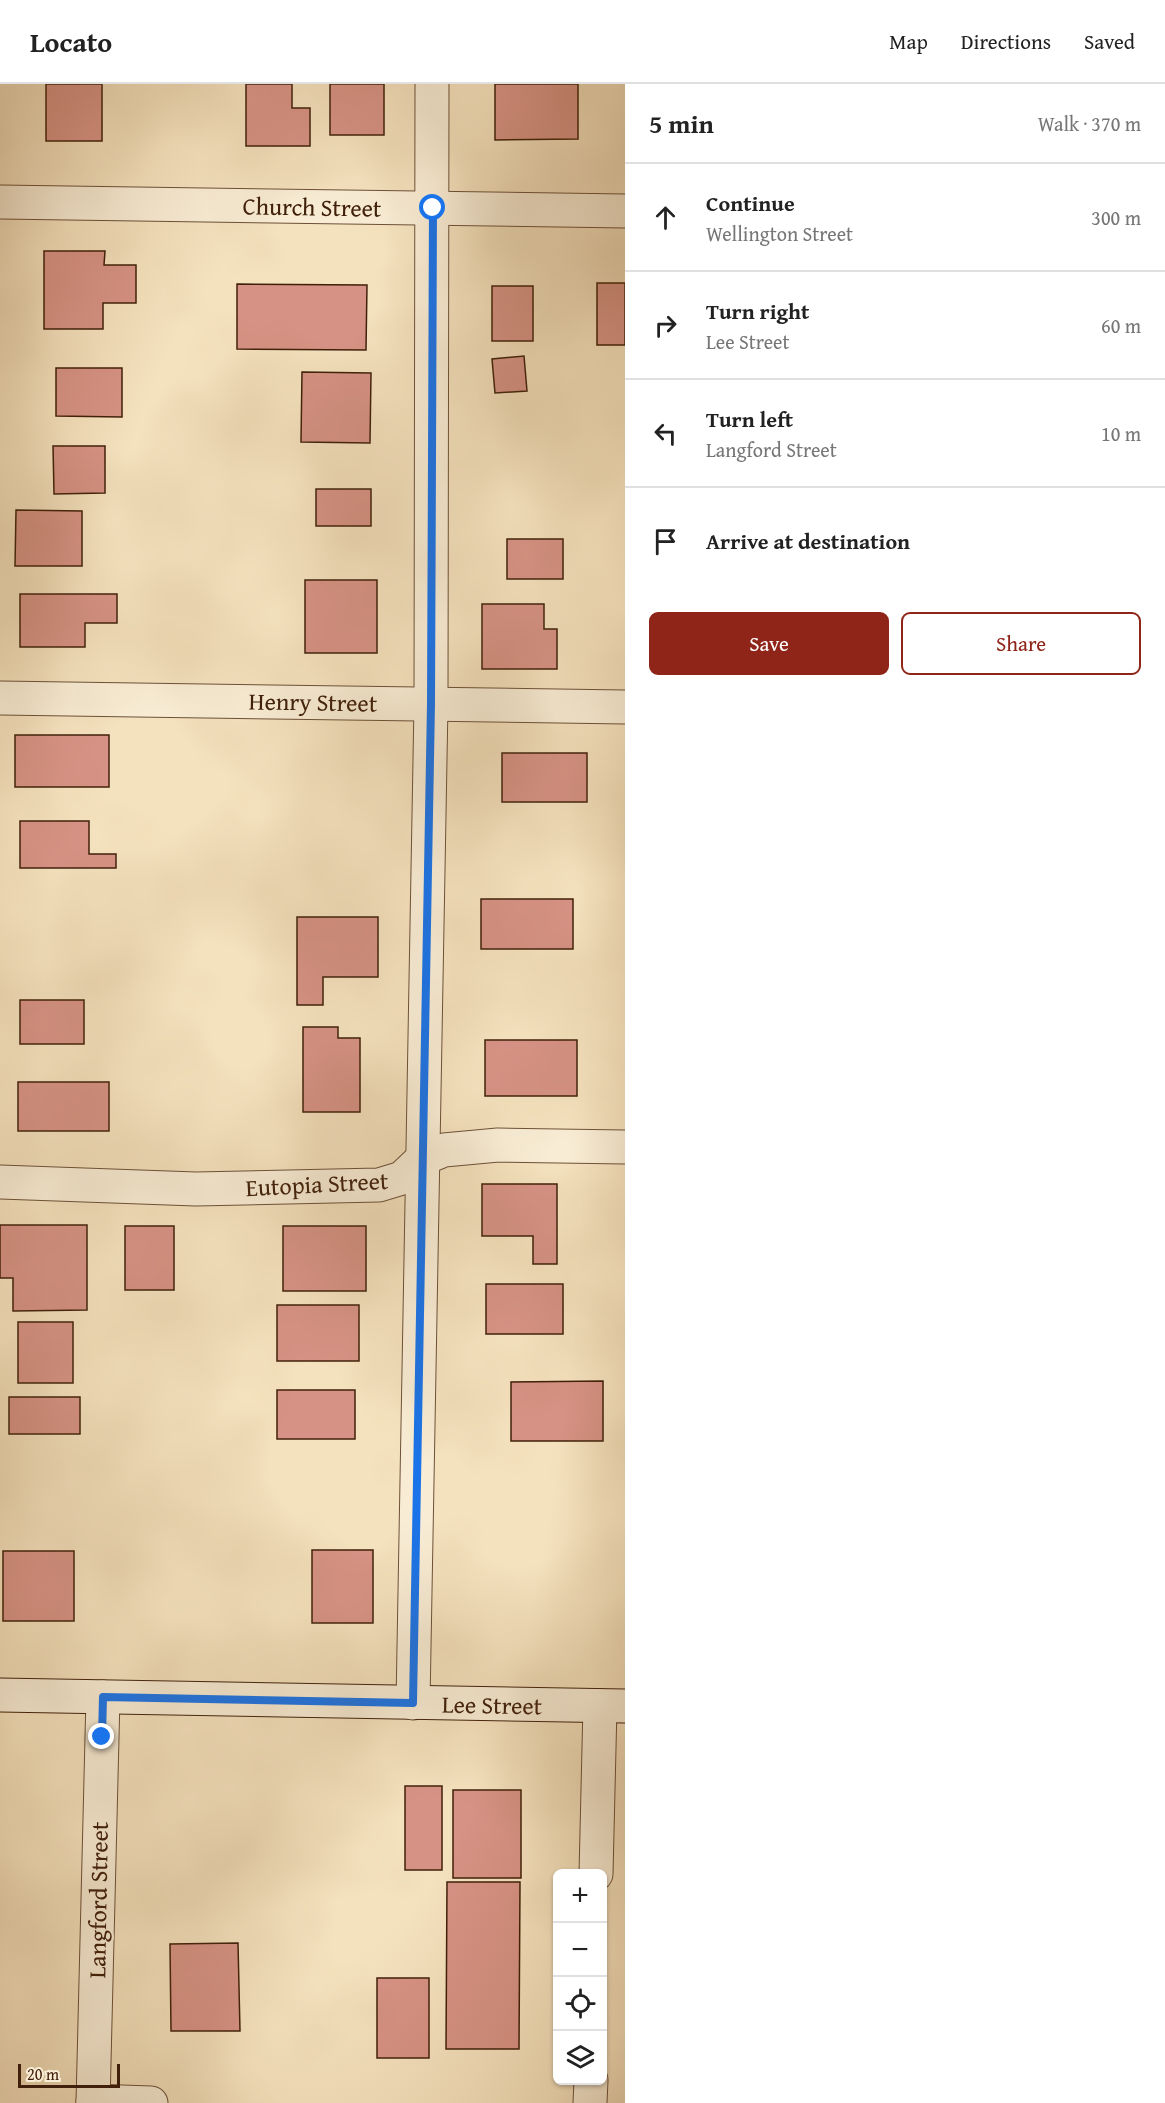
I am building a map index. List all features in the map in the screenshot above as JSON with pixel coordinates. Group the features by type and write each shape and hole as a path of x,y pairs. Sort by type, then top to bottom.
{"street":[{"path":"413,1703 431,704 432,84"},
{"name":"Church Street","path":"0,202 625,211"},
{"name":"Henry Street","path":"0,698 625,707"},
{"name":"Eutopia Street","path":"0,1182 196,1189 379,1185 402,1178 422,1159 444,1150 498,1145 625,1147"},
{"name":"Lee Street","path":"0,1695 612,1706"},
{"name":"Langford Street","path":"93,2102 103,1697"},
{"path":"596,1869 612,1706"},
{"path":"590,2103 591,2085"},
{"path":"93,2102 151,2103"}],"building":[{"path":"46,84 102,84 102,141 46,141"},
{"path":"246,84 292,84 292,108 310,108 310,146 246,146"},
{"path":"330,84 384,84 384,135 330,135"},
{"path":"495,84 578,84 578,139 495,140"},
{"path":"44,251 105,251 104,265 136,265 136,303 103,303 103,329 44,329"},
{"path":"597,283 625,283 625,345 597,345"},
{"path":"237,284 367,285 366,350 237,349"},
{"path":"492,286 533,286 533,341 492,341"},
{"path":"524,356 527,391 495,393 492,359"},
{"path":"56,368 122,368 122,417 56,416"},
{"path":"302,372 371,373 370,443 301,442"},
{"path":"53,446 105,446 105,493 54,494"},
{"path":"316,489 371,489 371,526 316,526"},
{"path":"16,510 82,511 82,566 15,566"},
{"path":"507,539 563,539 563,579 507,579"},
{"path":"305,580 377,580 377,653 305,653"},
{"path":"20,594 117,594 117,623 85,623 85,647 20,647"},
{"path":"482,604 544,604 544,629 557,629 557,669 482,669"},
{"path":"15,735 109,735 109,787 15,787"},
{"path":"502,753 587,753 587,802 502,802"},
{"path":"20,821 89,821 89,854 116,854 116,868 20,868"},
{"path":"481,899 573,899 573,949 481,949"},
{"path":"297,917 378,917 378,977 323,977 323,1005 297,1005"},
{"path":"20,1000 84,1000 84,1044 20,1044"},
{"path":"303,1027 338,1027 338,1038 360,1038 360,1112 303,1112"},
{"path":"485,1040 577,1040 577,1096 485,1096"},
{"path":"18,1082 109,1082 109,1131 18,1131"},
{"path":"482,1184 557,1184 557,1264 533,1264 533,1236 482,1236"},
{"path":"0,1225 87,1225 87,1310 13,1311 13,1278 0,1278"},
{"path":"125,1226 174,1226 174,1290 125,1290"},
{"path":"283,1226 366,1226 366,1291 283,1291"},
{"path":"486,1284 563,1284 563,1334 486,1334"},
{"path":"277,1305 359,1305 359,1361 277,1361"},
{"path":"18,1322 73,1322 73,1383 18,1383"},
{"path":"603,1381 603,1441 511,1441 511,1382"},
{"path":"277,1390 355,1390 355,1439 277,1439"},
{"path":"9,1397 80,1397 80,1434 9,1434"},
{"path":"312,1550 373,1550 373,1623 312,1623"},
{"path":"3,1551 74,1551 74,1621 3,1621"},
{"path":"405,1786 442,1786 442,1870 405,1870"},
{"path":"453,1790 521,1790 521,1878 453,1878"},
{"path":"447,1882 520,1882 519,2049 446,2049"},
{"path":"238,1943 240,2031 171,2031 170,1944"},
{"path":"377,1978 429,1978 429,2058 377,2058"}],"route":[{"path":"102,1737 103,1697 413,1703 431,704 433,208"}]}
